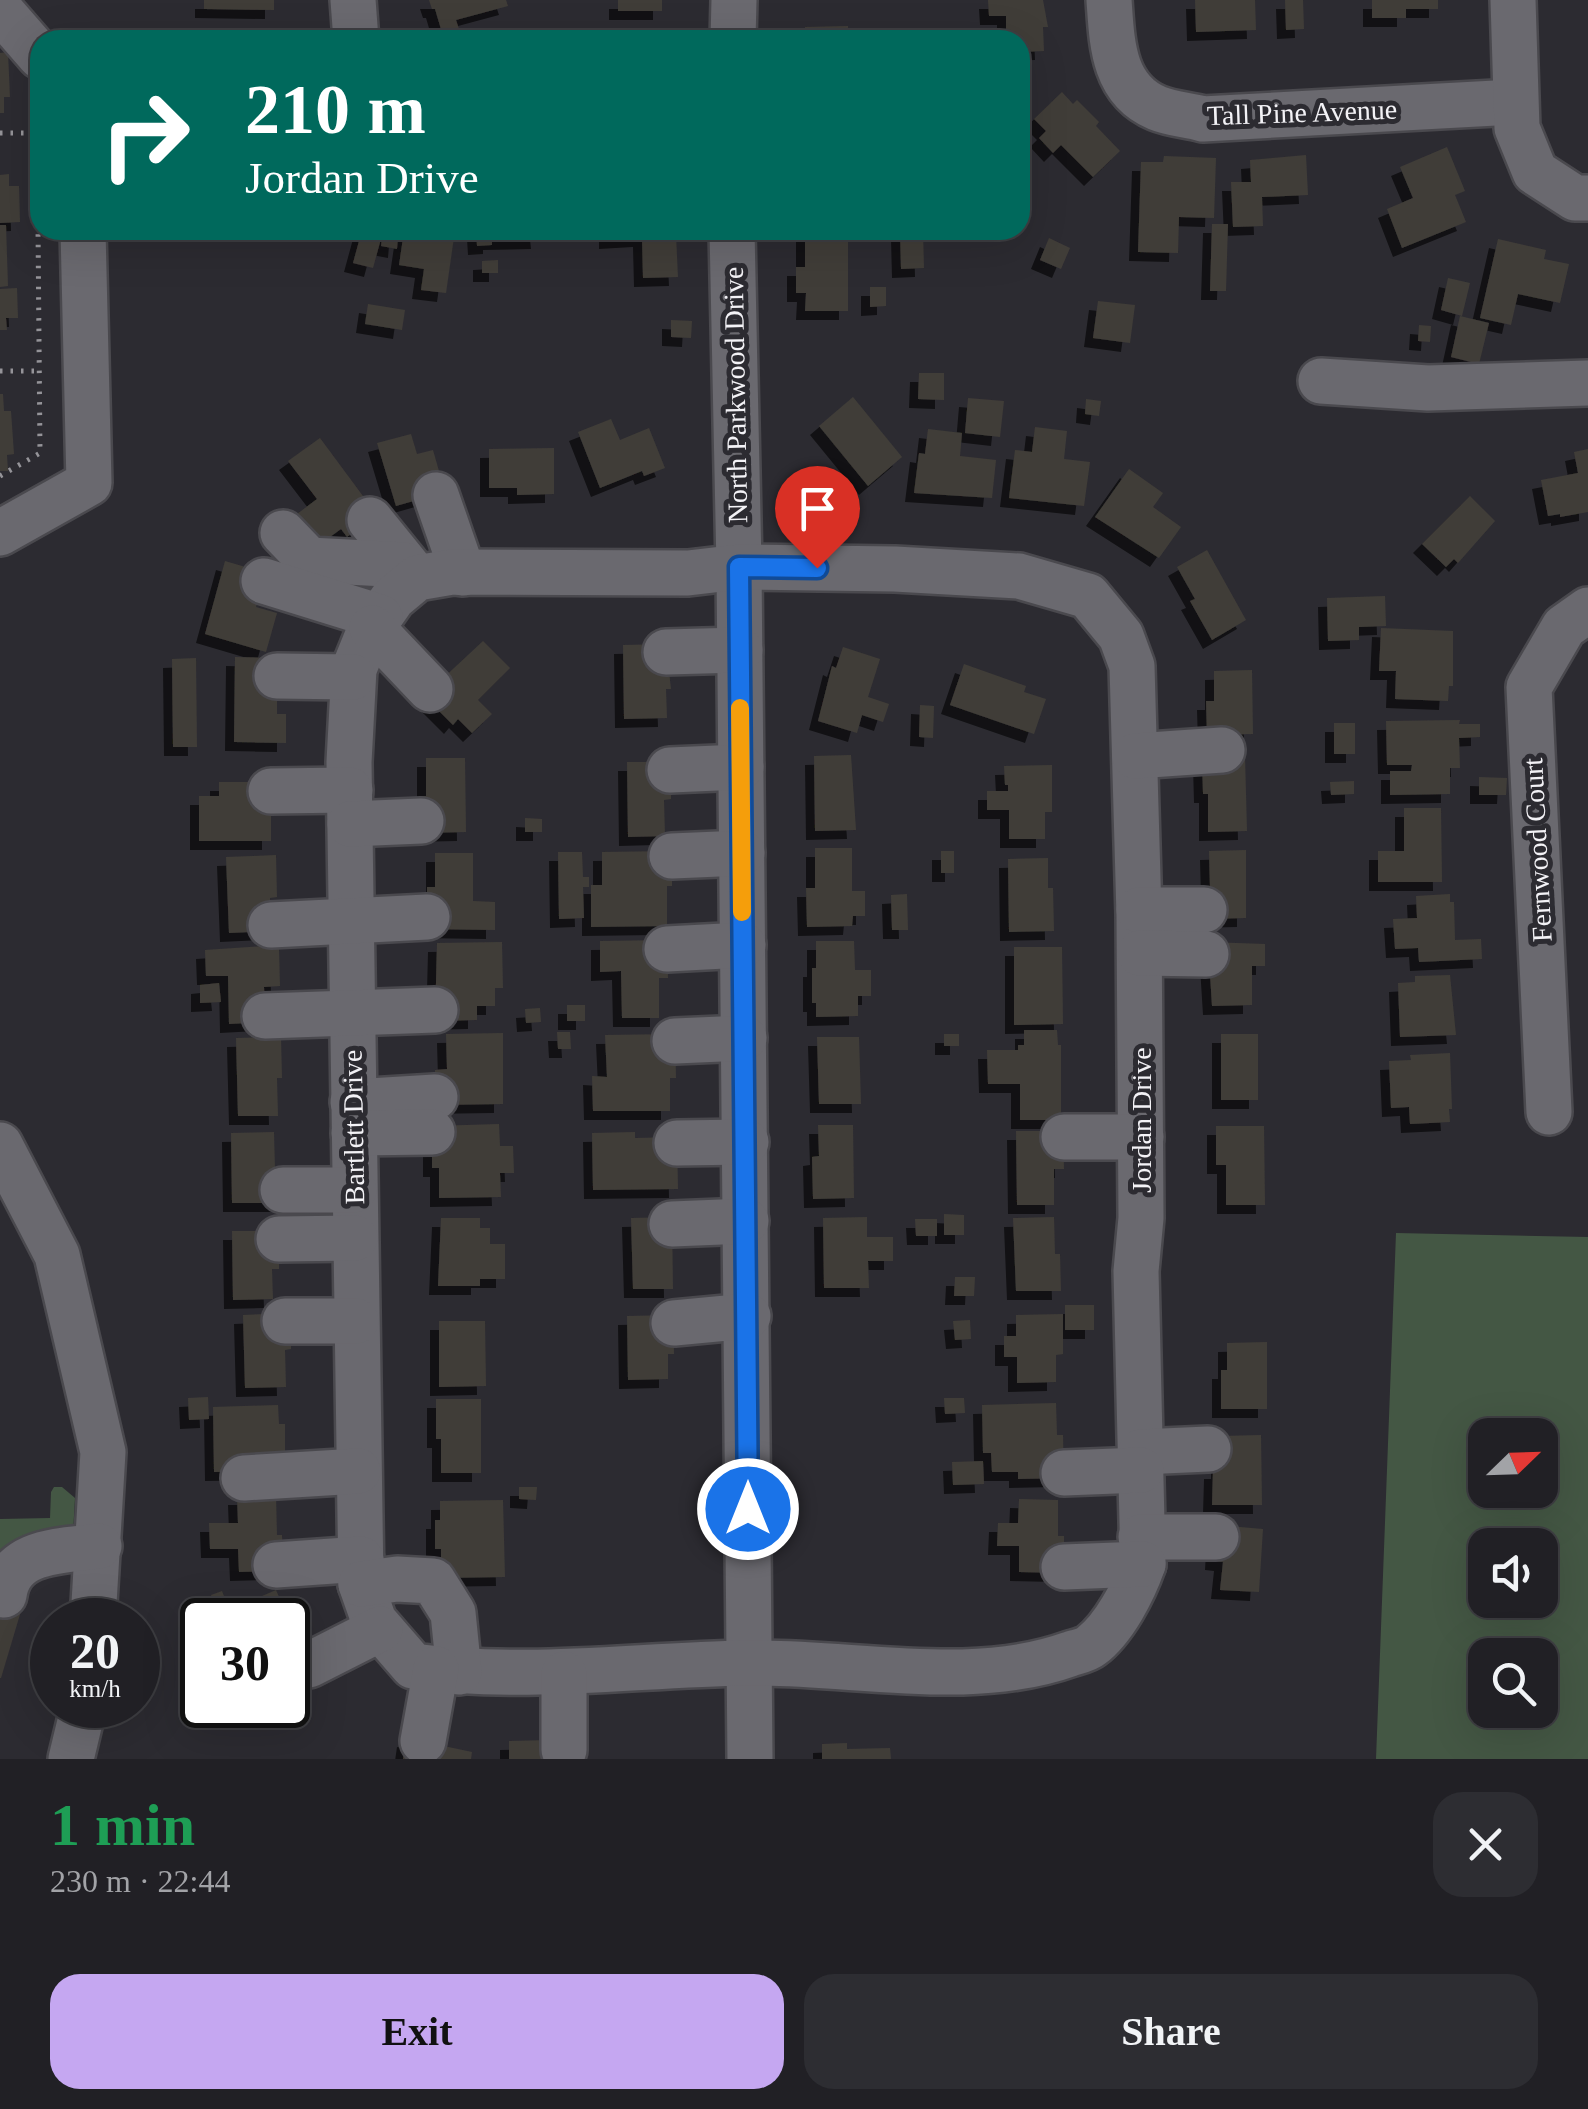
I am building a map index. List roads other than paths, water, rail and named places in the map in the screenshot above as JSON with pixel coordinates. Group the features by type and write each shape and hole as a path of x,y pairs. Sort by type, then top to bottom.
{"street":[{"path":"353,0 355,30"},
{"path":"732,30 734,0"},
{"name":"Tall Pine Avenue","path":"1109,0 1114,60 1130,88 1156,108 1204,119 1514,102"},
{"path":"1513,0 1517,128 1535,172 1575,198 1588,198"},
{"path":"0,10 30,44"},
{"path":"0,533 90,483 83,240"},
{"name":"North Parkwood Drive","path":"732,240 746,1142 750,1759"},
{"path":"1321,381 1428,388 1588,383"},
{"path":"436,494 462,573"},
{"path":"370,520 411,571"},
{"path":"282,534 309,560 411,571 688,573 739,567"},
{"name":"Jordan Drive","path":"739,567 1019,576 1088,596 1121,636 1132,666 1141,1137 1141,1218 1136,1271 1147,1439 1142,1550 1131,1598 1090,1647 1035,1667 974,1671 750,1663"},
{"name":"Bartlett Drive","path":"411,571 376,622 353,676 350,807 358,1471 361,1572 374,1621 413,1666 447,1671 564,1674 750,1663"},
{"path":"264,580 376,622 430,690"},
{"name":"Fernwood Court","path":"1549,1112 1529,687 1564,627 1588,610"},
{"path":"666,652 740,650"},
{"path":"277,676 353,676"},
{"path":"1134,741 1214,737"},
{"path":"670,770 741,767"},
{"path":"271,791 421,821"},
{"path":"672,856 742,853"},
{"path":"271,925 427,917"},
{"path":"1139,932 1205,932"},
{"path":"668,948 743,945"},
{"path":"273,1031 352,1029 435,1010"},
{"path":"675,1041 744,1038"},
{"path":"354,1118 433,1114"},
{"path":"1064,1137 1141,1137"},
{"path":"677,1143 746,1142"},
{"path":"0,1145 58,1255 102,1452 95,1598"},
{"path":"283,1190 354,1190"},
{"path":"672,1224 746,1221"},
{"path":"279,1239 355,1238"},
{"path":"674,1323 748,1316"},
{"path":"285,1321 356,1321"},
{"path":"1064,1473 1147,1439 1208,1449"},
{"path":"244,1478 358,1471"},
{"path":"1064,1566 1216,1537"},
{"path":"4,1595 18,1564 46,1552 99,1546"},
{"path":"276,1565 433,1581 453,1613 447,1671 423,1740"},
{"path":"310,1665 380,1629"},
{"path":"564,1674 564,1750"},
{"path":"71,1759 78,1728"}]}
